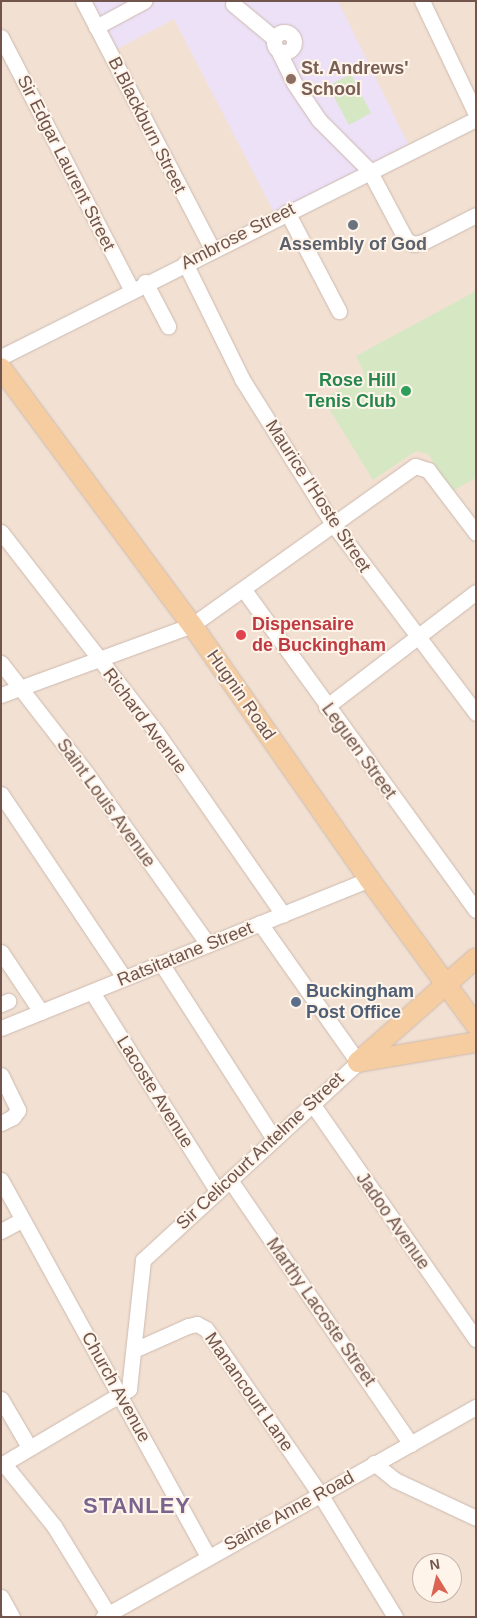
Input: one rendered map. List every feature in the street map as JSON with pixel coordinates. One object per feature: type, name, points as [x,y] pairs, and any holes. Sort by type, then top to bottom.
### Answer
[{"type":"main road","name":"Hugnin Road","points":[[1,368],[192,625],[369,879],[476,1025]]},
{"type":"main road","name":"Sir Celicourt Antelme Street","points":[[358,1062],[476,958]]},
{"type":"main road","points":[[358,1062],[476,1042]]},
{"type":"street","name":"B.Blackburn Street","points":[[83,1],[212,249]]},
{"type":"street","points":[[96,27],[144,1]]},
{"type":"street","points":[[422,1],[476,114]]},
{"type":"street","points":[[231,2],[276,45],[294,83],[320,120],[369,170],[406,240],[414,244],[476,215]]},
{"type":"street","name":"Sir Edgar Laurent Street","points":[[1,37],[131,289]]},
{"type":"street","name":"Ambrose Street","points":[[1,357],[131,289],[369,170],[476,119]]},
{"type":"street","points":[[287,212],[339,311]]},
{"type":"street","name":"Maurice I'Hoste Street","points":[[185,263],[242,379],[333,524],[415,636],[476,713]]},
{"type":"street","points":[[145,282],[168,326]]},
{"type":"street","points":[[1,695],[192,625],[244,590],[415,466],[428,470],[476,533]]},
{"type":"street","name":"Richard Avenue","points":[[1,532],[157,733],[283,914]]},
{"type":"street","name":"Leguen Street","points":[[244,590],[326,707],[476,910]]},
{"type":"street","points":[[326,707],[415,636],[476,592]]},
{"type":"street","name":"Saint Louis Avenue","points":[[1,663],[87,774],[208,944]]},
{"type":"street","points":[[1,794],[124,978]]},
{"type":"street","name":"Ratsitatane Street","points":[[1,1028],[369,879]]},
{"type":"street","points":[[260,923],[358,1062]]},
{"type":"street","points":[[1,952],[41,1012]]},
{"type":"street","points":[[161,963],[274,1139]]},
{"type":"street","name":"Lacoste Avenue","points":[[92,992],[218,1192]]},
{"type":"street","name":"Sir Celicourt Antelme Street","points":[[125,1392],[134,1350],[143,1260],[218,1192],[311,1102],[358,1062]]},
{"type":"street","points":[[1,1075],[18,1110],[13,1117],[1,1123]]},
{"type":"street","name":"Jadoo Avenue","points":[[311,1102],[476,1339]]},
{"type":"street","name":"Church Avenue","points":[[1,1180],[22,1220],[125,1392],[208,1556]]},
{"type":"street","name":"Marthy Lacoste Street","points":[[230,1180],[411,1444]]},
{"type":"street","points":[[1,1231],[22,1220]]},
{"type":"street","name":"Manancourt Lane","points":[[134,1350],[188,1326],[197,1324],[206,1329],[320,1494],[395,1617]]},
{"type":"street","points":[[107,1616],[54,1526],[3,1464],[125,1392]]},
{"type":"street","points":[[1,1400],[29,1447]]},
{"type":"street","name":"Sainte Anne Road","points":[[107,1616],[208,1556],[476,1407]]},
{"type":"street","points":[[374,1463],[395,1480],[476,1518]]},
{"type":"street","points":[[1,1597],[12,1617]]},
{"type":"shaded area","points":[[1,1],[476,1],[476,1617],[1,1617]]},
{"type":"shaded area","name":"St. Andrews' School","points":[[93,1],[338,1],[408,144],[275,214],[174,19],[117,49]]},
{"type":"green space","points":[[351,74],[371,113],[349,125],[328,86]]},
{"type":"green space","name":"Rose Hill Tenis Club","points":[[476,291],[476,478],[452,491],[428,454],[416,451],[373,480],[323,399],[365,375],[356,356]]},
{"type":"place","name":"St. Andrews' School","points":[[291,79]]},
{"type":"place","name":"Assembly of God","points":[[353,225]]},
{"type":"place","name":"Rose Hill Tenis Club","points":[[406,391]]},
{"type":"place","name":"Dispensaire de Buckingham","points":[[241,635]]},
{"type":"place","name":"Buckingham Post Office","points":[[296,1002]]},
{"type":"district","name":"STANLEY","points":[[137,1506]]}]
